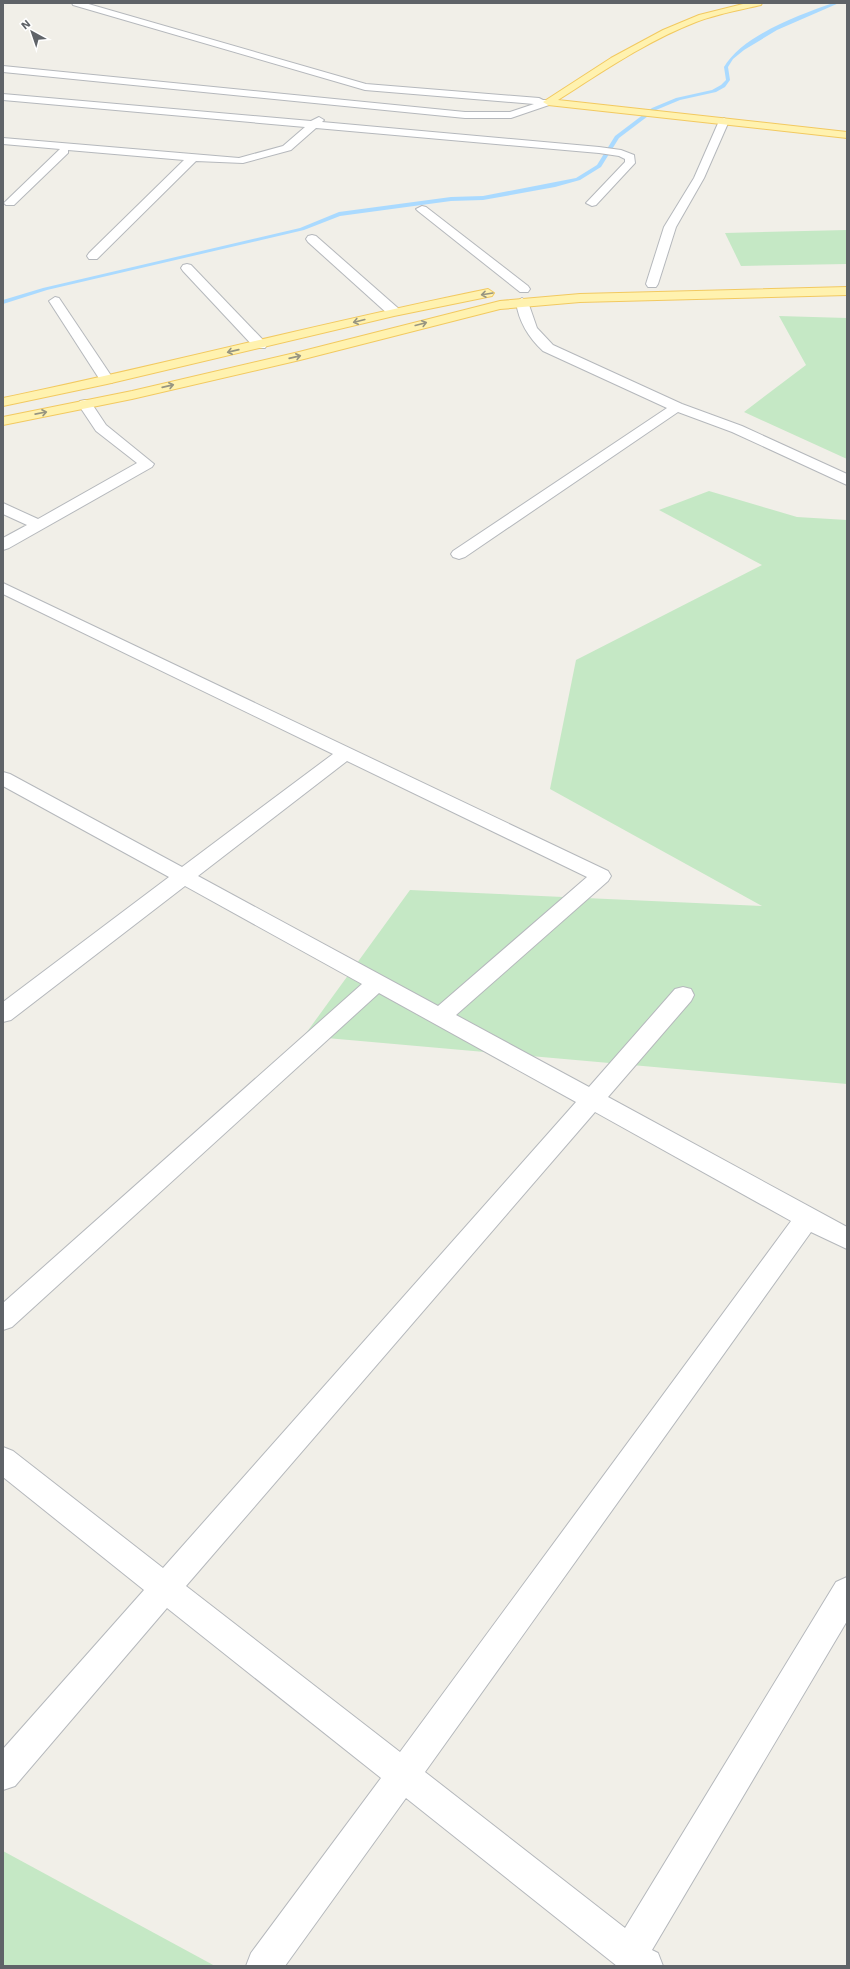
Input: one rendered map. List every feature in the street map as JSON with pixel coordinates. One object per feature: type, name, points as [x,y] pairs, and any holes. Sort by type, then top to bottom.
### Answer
[{"type":"main road","points":[[548,102],[610,62],[684,24],[723,11],[758,3]]},
{"type":"main road","points":[[548,102],[847,134]]},
{"type":"main road","points":[[628,284],[777,280]]},
{"type":"main road","points":[[3,421],[300,356],[474,310],[523,295],[540,287]]},
{"type":"main road","points":[[3,402],[107,380],[394,312],[468,297],[523,295],[588,298],[847,291]]},
{"type":"main road","points":[[70,388],[85,404]]},
{"type":"street","points":[[76,3],[365,88],[548,102]]},
{"type":"street","points":[[3,69],[465,115],[498,116],[518,113],[548,102]]},
{"type":"street","points":[[3,97],[599,150],[621,153],[630,157],[630,163],[592,203]]},
{"type":"street","points":[[3,140],[239,161],[287,148],[338,103]]},
{"type":"street","points":[[652,284],[670,227],[699,178],[724,121]]},
{"type":"street","points":[[11,152],[111,150]]},
{"type":"street","points":[[10,203],[64,151]]},
{"type":"street","points":[[93,256],[193,158]]},
{"type":"street","points":[[422,209],[523,295],[524,316],[531,332],[548,348],[677,407],[737,429],[847,480]]},
{"type":"street","points":[[312,239],[394,312]]},
{"type":"street","points":[[187,268],[260,344]]},
{"type":"street","points":[[55,301],[107,380]]},
{"type":"street","points":[[3,545],[146,464],[101,428],[85,404]]},
{"type":"street","points":[[459,554],[677,407]]},
{"type":"street","points":[[3,508],[39,525]]},
{"type":"street","points":[[3,588],[601,876],[440,1017]]},
{"type":"street","points":[[3,1014],[346,753]]},
{"type":"street","points":[[3,778],[847,1239]]},
{"type":"street","points":[[3,1319],[378,982]]},
{"type":"street","points":[[3,1774],[683,995]]},
{"type":"street","points":[[264,1966],[808,1217]]},
{"type":"street","points":[[3,1460],[638,1960],[842,1611]]},
{"type":"green space","points":[[847,230],[847,264],[741,266],[725,233]]},
{"type":"green space","points":[[779,316],[847,318],[847,459],[744,412],[806,365]]},
{"type":"green space","points":[[709,491],[797,517],[847,520],[847,1084],[304,1036],[410,890],[762,906],[550,789],[576,660],[762,565],[659,510]]},
{"type":"green space","points":[[3,1851],[215,1966],[3,1966]]},
{"type":"waterway","points":[[3,302],[45,289],[302,229],[339,214],[451,199],[483,198],[555,185],[578,179],[599,166],[617,137],[654,109],[678,99],[714,91],[723,86],[728,80],[726,67],[731,58],[742,49],[775,29],[837,3]]}]
